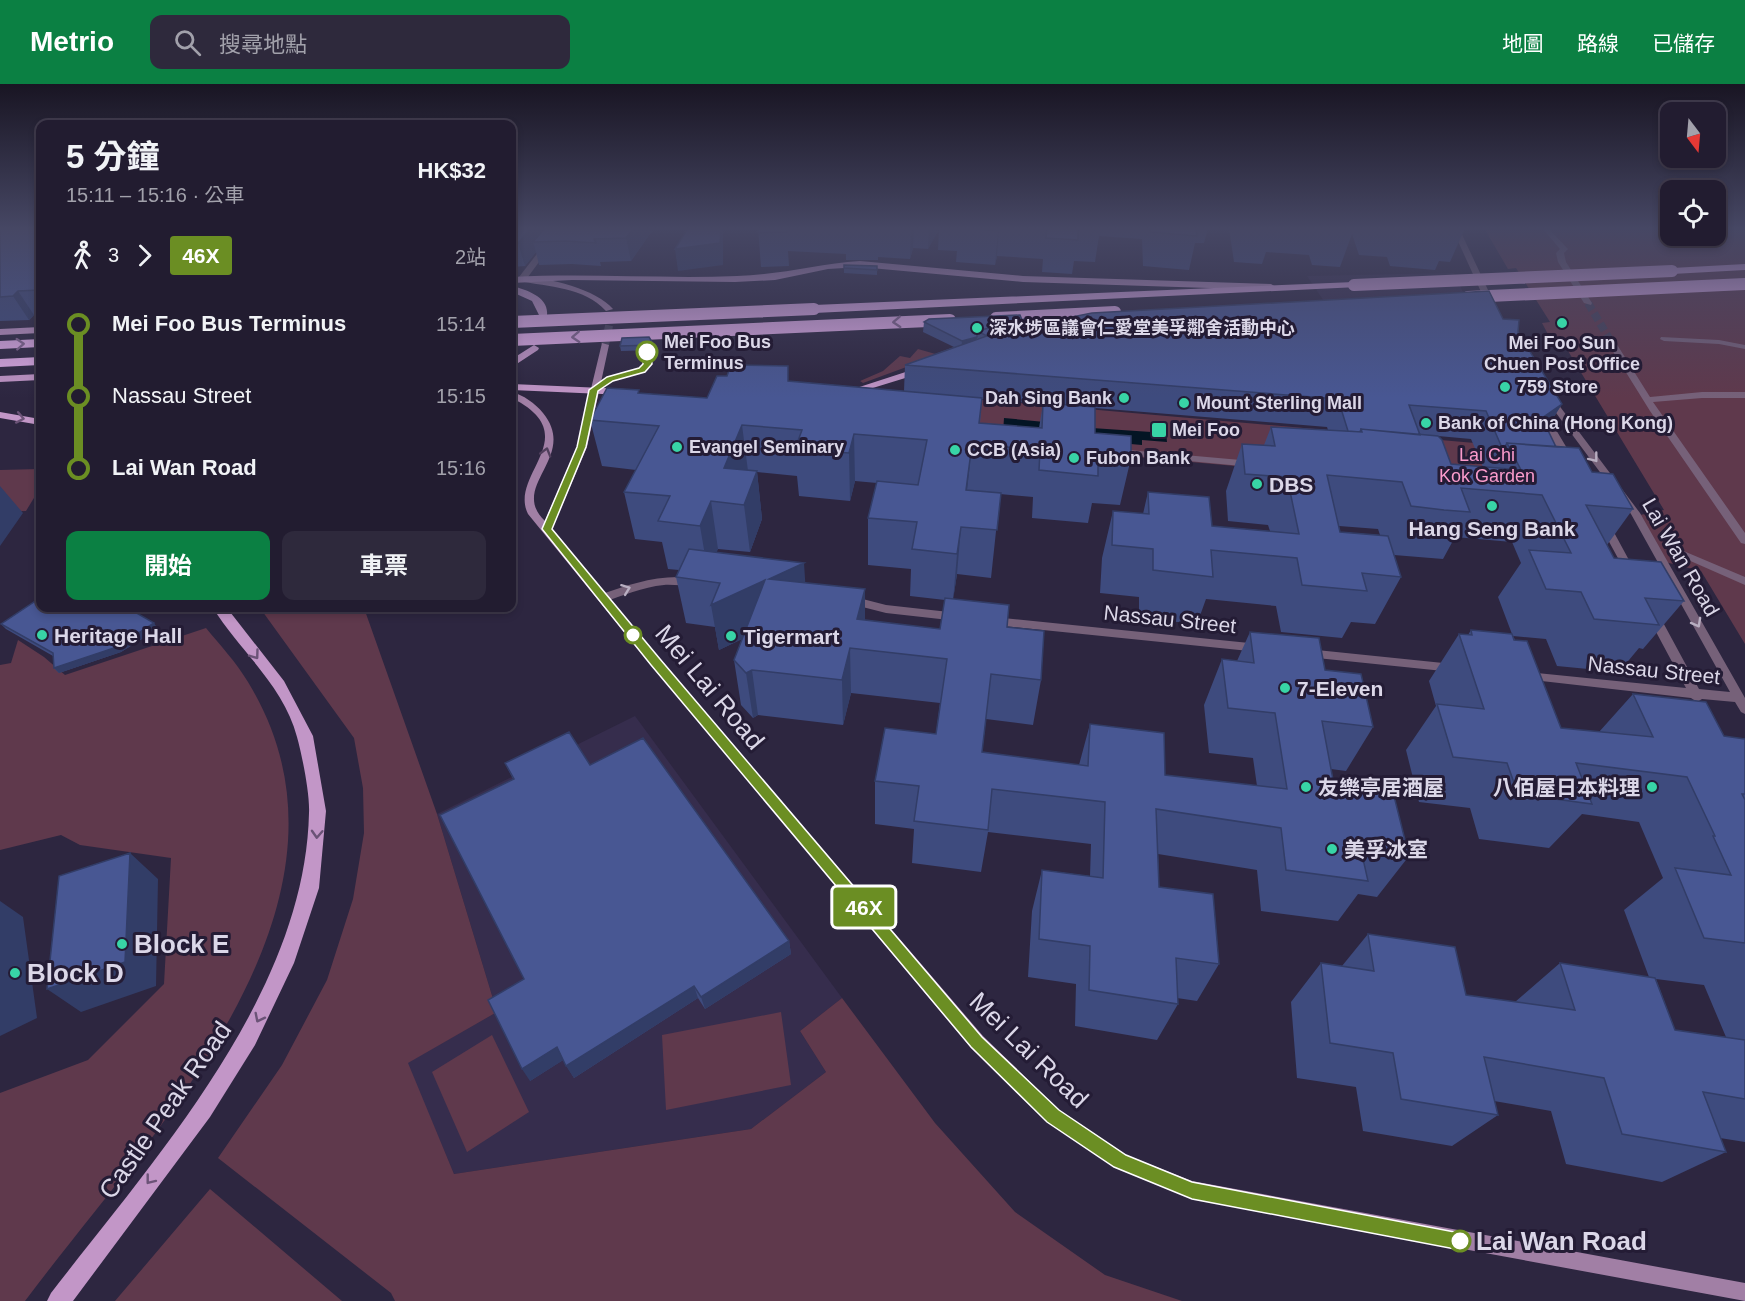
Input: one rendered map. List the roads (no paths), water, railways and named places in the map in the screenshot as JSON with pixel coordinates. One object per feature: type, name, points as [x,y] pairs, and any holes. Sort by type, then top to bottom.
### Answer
[{"type":"highway","points":[[516,322],[1354,285]]},
{"type":"highway","points":[[1459,297],[1728,285]]},
{"type":"highway","points":[[982,318],[1133,311]]},
{"type":"highway","points":[[516,340],[959,320]]},
{"type":"highway","points":[[0,345],[36,334]]},
{"type":"highway","points":[[0,363],[36,361]]},
{"type":"main road","points":[[542,285],[585,293],[597,298],[609,309]]},
{"type":"main road","points":[[1190,285],[1283,288]]},
{"type":"main road","points":[[516,290],[533,296],[540,302],[543,312]]},
{"type":"main road","points":[[0,332],[36,333]]},
{"type":"main road","points":[[547,529],[582,447],[605,345]]},
{"type":"main road","points":[[516,361],[534,348]]},
{"type":"main road","points":[[835,395],[934,365]]},
{"type":"main road","points":[[0,379],[36,377]]},
{"type":"main road","points":[[516,387],[639,393]]},
{"type":"main road","name":"Mei Lai Road","points":[[516,397],[531,405],[548,424],[549,448],[530,487],[529,507],[537,519],[977,1042],[1053,1116],[1120,1161],[1192,1190],[1745,1292]]},
{"type":"main road","points":[[0,415],[36,422]]},
{"type":"main road","name":"Castle Peak Road","points":[[59,1301],[185,1135],[240,1053],[285,965],[299,929],[310,887],[318,820],[316,790],[305,736],[281,690],[223,612]]},
{"type":"street","points":[[1482,285],[1495,312]]},
{"type":"street","points":[[1576,285],[1587,303]]},
{"type":"street","points":[[1664,339],[1745,346]]},
{"type":"street","points":[[1614,345],[1647,400],[1745,542]]},
{"type":"street","name":"Lai Wan Road","points":[[1546,392],[1556,409],[1635,513],[1742,703]]},
{"type":"street","points":[[1647,400],[1745,394]]},
{"type":"street","points":[[1533,398],[1574,469]]},
{"type":"street","points":[[1102,451],[1266,465]]},
{"type":"street","points":[[1602,519],[1635,581]]},
{"type":"street","points":[[1674,550],[1745,581]]},
{"type":"street","points":[[603,598],[650,581],[669,579],[698,582]]},
{"type":"street","name":"Nassau Street","points":[[840,597],[886,609],[1272,649]]},
{"type":"street","points":[[1646,601],[1706,713]]},
{"type":"street","points":[[1295,652],[1469,670]]},
{"type":"street","name":"Nassau Street","points":[[1515,675],[1695,694],[1742,703]]},
{"type":"water","points":[[1004,418],[1076,425],[1077,427],[1166,433],[1167,442],[1142,440],[1142,445],[1003,433]]},
{"type":"tunnel","points":[[1588,303],[1613,345]]},
{"type":"tunnel","points":[[605,345],[610,321],[609,309]]},
{"type":"place","name":"Mei Foo Sun Chuen Post Office","points":[[1562,323]]},
{"type":"place","name":"深水埗區議會仁愛堂美孚鄰舍活動中心","points":[[977,328]]},
{"type":"place","name":"Mei Foo Bus Terminus","points":[[647,352]]},
{"type":"place","name":"759 Store","points":[[1505,387]]},
{"type":"place","name":"Dah Sing Bank","points":[[1124,398]]},
{"type":"place","name":"Mount Sterling Mall","points":[[1184,403]]},
{"type":"place","name":"Bank of China (Hong Kong)","points":[[1426,423]]},
{"type":"place","name":"Mei Foo","points":[[1159,430]]},
{"type":"place","name":"Evangel Seminary","points":[[677,447]]},
{"type":"place","name":"CCB (Asia)","points":[[955,450]]},
{"type":"place","name":"Fubon Bank","points":[[1074,458]]},
{"type":"place","name":"DBS","points":[[1257,484]]},
{"type":"place","name":"Hang Seng Bank","points":[[1492,506]]},
{"type":"place","name":"Heritage Hall","points":[[42,635]]},
{"type":"place","name":"Tigermart","points":[[731,636]]},
{"type":"place","name":"7-Eleven","points":[[1285,688]]},
{"type":"place","name":"友樂亭居酒屋","points":[[1306,787]]},
{"type":"place","name":"八佰屋日本料理","points":[[1652,787]]},
{"type":"place","name":"美孚冰室","points":[[1332,849]]},
{"type":"place","name":"Block E","points":[[122,944]]},
{"type":"place","name":"Block D","points":[[15,973]]},
{"type":"place","name":"Lai Wan Road","points":[[1460,1241]]},
{"type":"park label","name":"Lai Chi Kok Garden","points":[[1487,466]]}]
